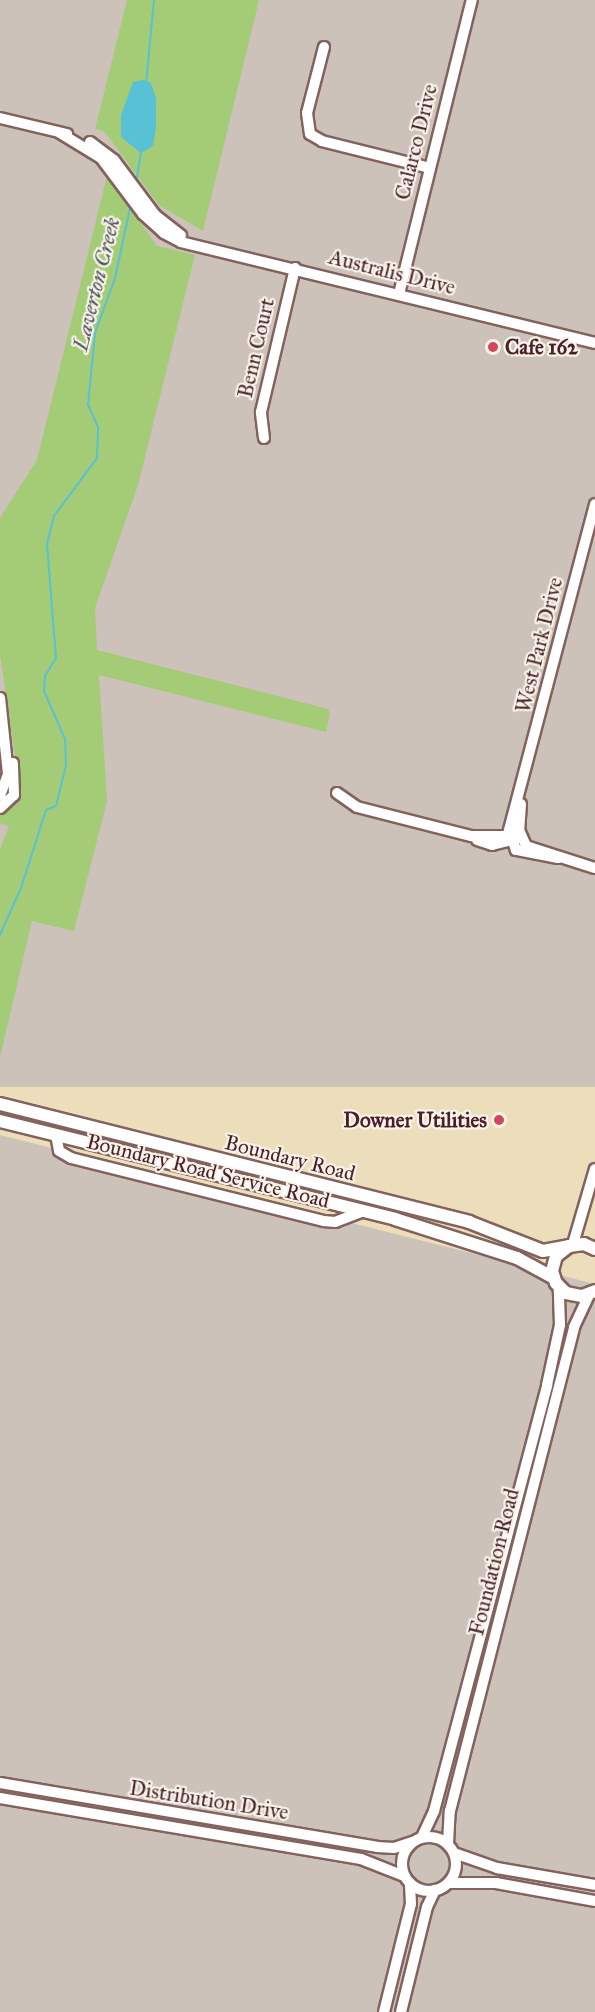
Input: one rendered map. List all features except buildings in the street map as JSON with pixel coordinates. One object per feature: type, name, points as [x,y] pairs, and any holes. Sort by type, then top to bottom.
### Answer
[{"type":"main road","name":"Boundary Road","points":[[0,1104],[469,1222],[537,1249],[552,1251],[571,1245],[595,1249]]},
{"type":"main road","points":[[56,1135],[60,1119]]},
{"type":"main road","name":"Boundary Road","points":[[0,1121],[363,1211],[517,1258],[574,1296],[593,1292]]},
{"type":"main road","points":[[556,1283],[553,1263],[571,1245]]},
{"type":"street","name":"Calarco Drive","points":[[399,294],[472,0]]},
{"type":"street","points":[[324,47],[307,113],[310,134],[322,141],[430,168]]},
{"type":"street","name":"Australis Drive","points":[[0,118],[60,133],[101,158],[143,214],[164,233],[197,244],[595,342]]},
{"type":"street","name":"Benn Court","points":[[264,438],[261,407],[295,268]]},
{"type":"street","name":"Australis Drive","points":[[576,339],[595,347]]},
{"type":"street","name":"West Park Drive","points":[[513,838],[521,795],[595,504]]},
{"type":"street","points":[[0,698],[8,749],[14,769],[15,791],[9,803],[0,808]]},
{"type":"street","points":[[0,796],[7,784],[8,749]]},
{"type":"street","points":[[337,793],[357,807],[471,836],[513,838],[529,855],[558,858],[595,867]]},
{"type":"street","name":"Boundary Road Service Road","points":[[56,1135],[59,1151],[71,1158],[324,1221],[335,1222],[363,1211]]},
{"type":"street","points":[[571,1245],[595,1169]]},
{"type":"street","points":[[595,1238],[595,1249]]},
{"type":"street","name":"Foundation Road","points":[[417,1840],[434,1811],[547,1385],[560,1325],[556,1283]]},
{"type":"street","name":"Foundation Road","points":[[451,1848],[450,1811],[559,1387],[580,1311],[593,1292]]},
{"type":"street","points":[[547,1385],[559,1387]]},
{"type":"street","name":"Distribution Drive","points":[[0,1783],[377,1847],[394,1848],[417,1840]]},
{"type":"street","name":"Distribution Drive","points":[[0,1798],[131,1822],[361,1859],[407,1880]]},
{"type":"street","points":[[131,1822],[134,1807]]},
{"type":"street","points":[[384,2012],[411,1904],[402,1858],[417,1840],[440,1838],[451,1848],[489,1867],[595,1885]]},
{"type":"street","points":[[449,1883],[456,1869],[451,1848]]},
{"type":"street","points":[[407,1880],[435,1890]]},
{"type":"street","points":[[401,2012],[427,1907],[435,1890],[449,1883],[496,1883],[595,1901]]},
{"type":"shaded area","points":[[0,0],[595,0],[595,1087],[0,1087]]},
{"type":"shaded area","points":[[0,1135],[595,1284],[595,2012],[0,2012]]},
{"type":"green space","points":[[127,0],[259,0],[203,231],[159,205],[104,131],[95,129]]},
{"type":"green space","points":[[107,176],[157,246],[195,255],[138,485],[95,608],[97,650],[328,709],[330,714],[326,732],[99,675],[107,801],[74,931],[32,921],[0,1057],[0,849],[9,826],[0,823],[0,813],[15,801],[19,784],[0,654],[0,518],[37,460]]},
{"type":"water","points":[[143,80],[151,83],[156,98],[156,127],[153,146],[141,153],[121,137],[121,115],[133,82]]},
{"type":"waterway","name":"Laverton Creek","points":[[146,84],[154,0]]},
{"type":"waterway","name":"Laverton Creek","points":[[137,177],[141,152]]},
{"type":"waterway","name":"Laverton Creek","points":[[0,935],[21,888],[46,810],[56,806],[66,765],[65,739],[44,691],[45,676],[56,658],[47,544],[54,516],[97,458],[98,427],[88,405],[95,333],[115,278],[130,208]]},
{"type":"place","name":"Cafe 162","points":[[493,347]]},
{"type":"place","name":"Downer Utilities","points":[[499,1120]]}]
